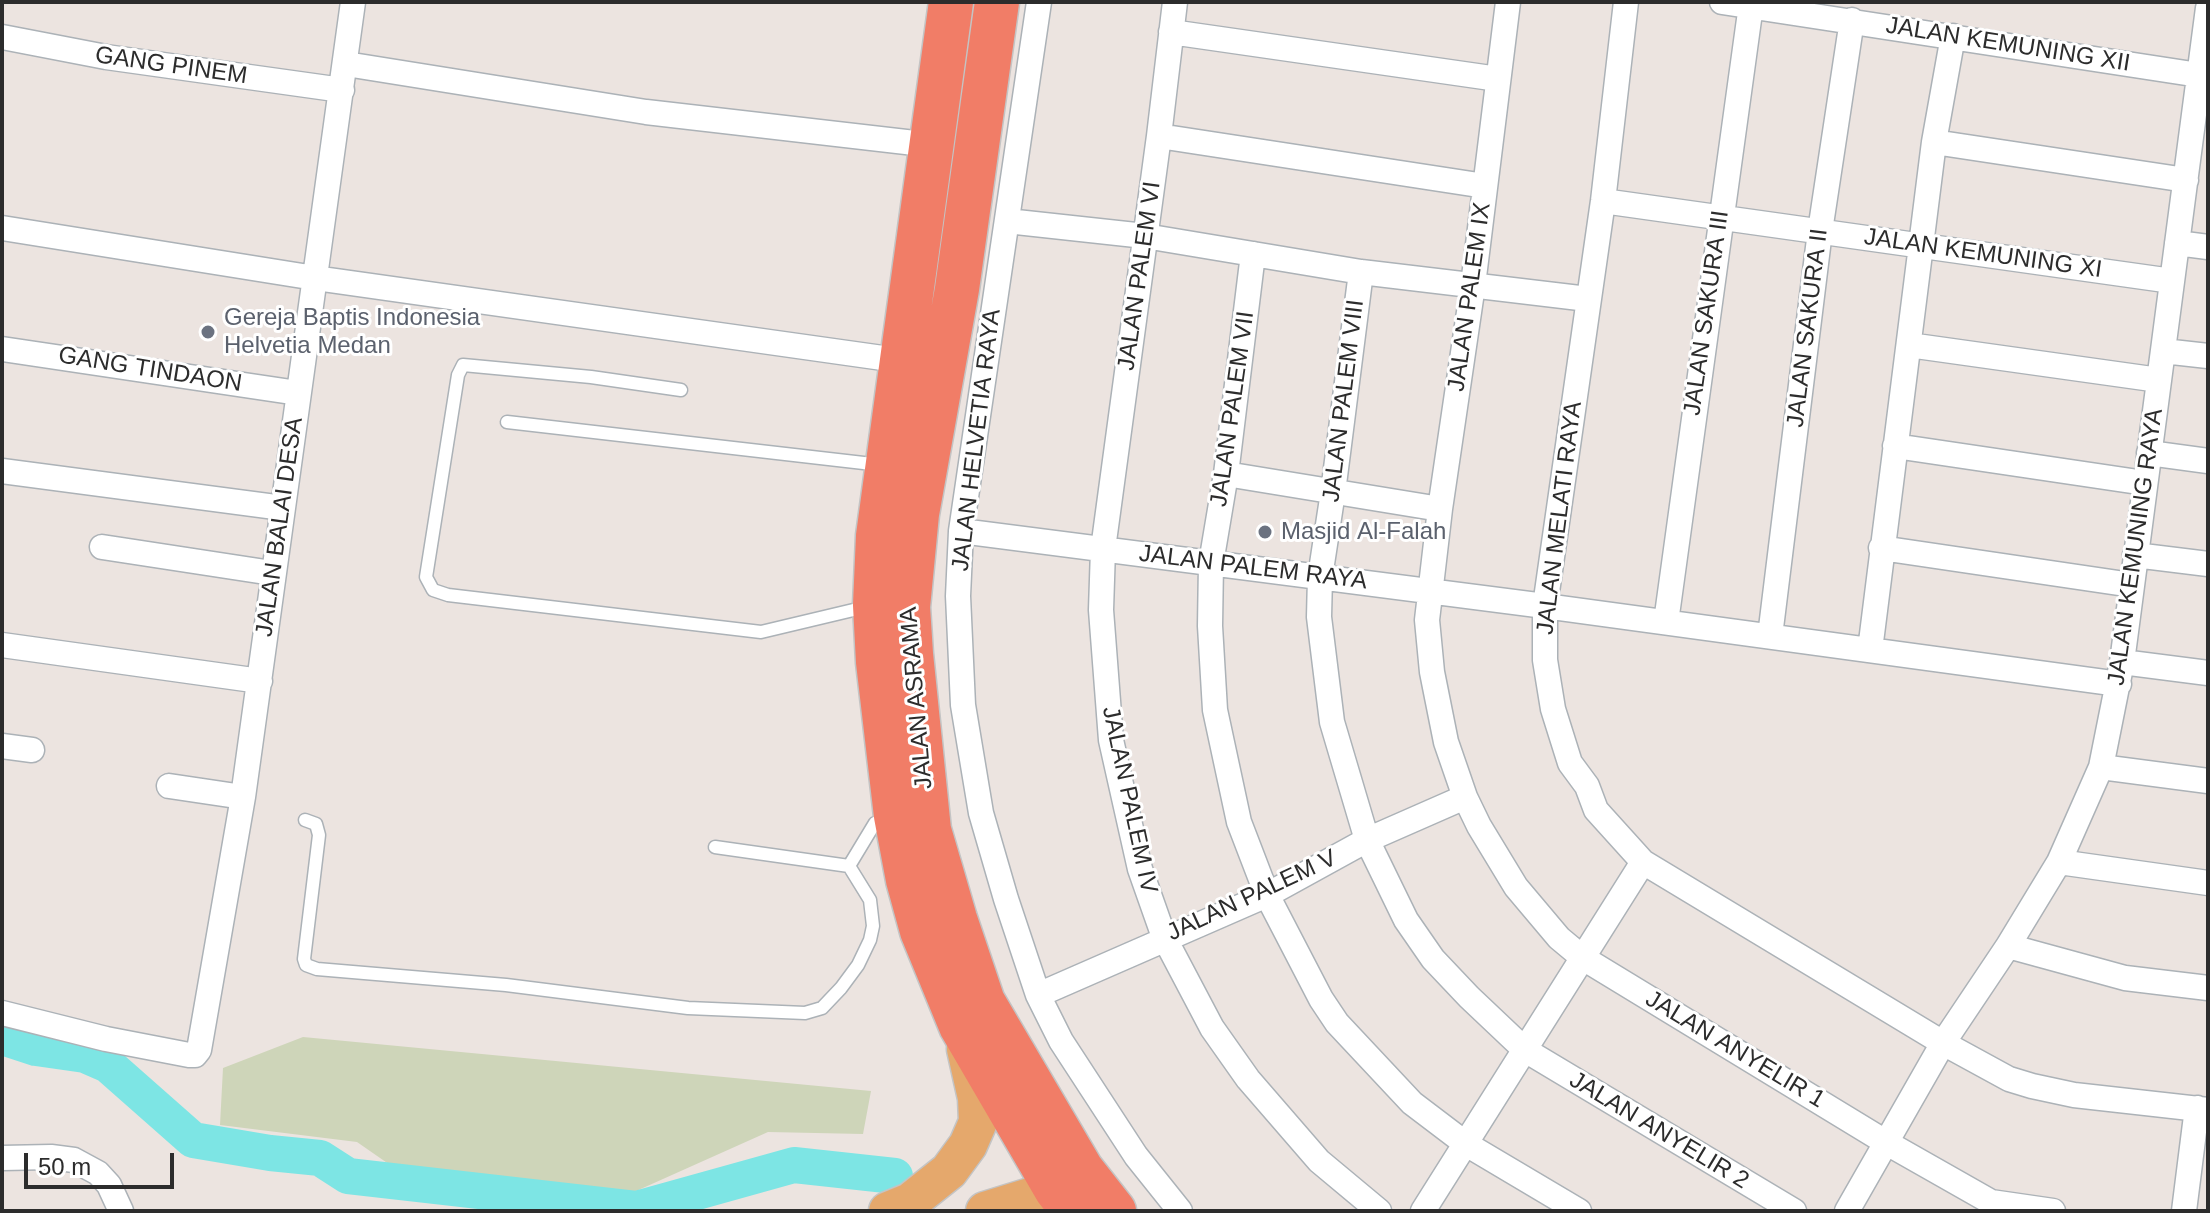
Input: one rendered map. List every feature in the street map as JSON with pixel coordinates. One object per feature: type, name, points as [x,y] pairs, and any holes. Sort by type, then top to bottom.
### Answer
[{"type":"highway","name":"JALAN ASRAMA","points":[[951,2],[878,536],[875,605],[878,662],[896,816],[922,931],[961,1026],[1079,1198]]},
{"type":"highway","name":"JALAN ASRAMA","points":[[997,2],[977,161],[917,514],[908,607],[911,654],[929,830],[955,919],[983,1002],[1079,1198]]},
{"type":"main road","points":[[888,1211],[910,1202],[949,1171],[968,1145],[978,1122],[977,1098],[961,1026]]},
{"type":"main road","points":[[985,1211],[1079,1198]]},
{"type":"street","name":"JALAN BALAI DESA","points":[[2,1013],[106,1039],[189,1055],[195,1055],[199,1050],[243,797],[353,2]]},
{"type":"street","name":"JALAN HELVETIA RAYA","points":[[1039,2],[961,531],[958,596],[963,705],[981,813],[1038,995],[1061,1041],[1136,1156],[1180,1211]]},
{"type":"street","name":"JALAN PALEM VI","points":[[1103,549],[1175,2]]},
{"type":"street","name":"JALAN PALEM IX","points":[[1465,797],[1446,742],[1432,672],[1427,620],[1508,2]]},
{"type":"street","name":"JALAN MELATI RAYA","points":[[1626,2],[1603,201],[1545,606],[1545,660],[1553,709],[1570,763],[1587,786],[1596,810],[1643,862],[1943,1043],[2009,1079],[2032,1086],[2074,1095],[2203,1109]]},
{"type":"street","name":"JALAN KEMUNING XII","points":[[1722,2],[2199,75]]},
{"type":"street","name":"JALAN SAKURA III","points":[[1666,622],[1751,5]]},
{"type":"street","name":"JALAN KEMUNING RAYA","points":[[1847,1211],[1943,1043],[2059,862],[2101,767],[2121,673],[2208,8]]},
{"type":"street","name":"JALAN SAKURA II","points":[[1770,636],[1820,231],[1852,20]]},
{"type":"street","points":[[1171,32],[1498,79]]},
{"type":"street","points":[[1870,650],[1934,142],[1953,36]]},
{"type":"street","name":"GANG PINEM","points":[[2,37],[106,57],[342,90]]},
{"type":"street","points":[[346,64],[646,112],[932,145]]},
{"type":"street","points":[[1159,136],[1485,186]]},
{"type":"street","points":[[1934,142],[2186,180]]},
{"type":"street","name":"JALAN KEMUNING XI","points":[[1603,201],[2172,281]]},
{"type":"street","points":[[1007,221],[1145,236],[1361,272],[1588,299]]},
{"type":"street","points":[[2,228],[315,278],[904,361]]},
{"type":"street","points":[[2177,243],[2208,247]]},
{"type":"street","name":"JALAN PALEM VII","points":[[1253,254],[1226,474],[1211,563],[1210,626],[1215,710],[1239,822],[1267,895],[1321,999],[1337,1023],[1412,1103],[1466,1144],[1579,1211]]},
{"type":"street","name":"JALAN PALEM VIII","points":[[1361,272],[1320,577],[1319,617],[1332,722],[1367,840]]},
{"type":"street","points":[[1909,345],[2159,380]]},
{"type":"street","name":"GANG TINDAON","points":[[2,349],[298,393]]},
{"type":"street","points":[[2163,351],[2208,356]]},
{"type":"street","points":[[1895,446],[2145,483]]},
{"type":"street","points":[[2149,453],[2208,461]]},
{"type":"street","points":[[2,471],[283,508]]},
{"type":"street","points":[[1226,474],[1440,509]]},
{"type":"street","name":"JALAN PALEM RAYA","points":[[961,531],[1870,650],[2121,673],[2208,673]]},
{"type":"street","points":[[102,547],[272,573]]},
{"type":"street","points":[[1881,548],[2132,585]]},
{"type":"street","name":"JALAN PALEM IV","points":[[1103,549],[1101,610],[1111,740],[1140,869],[1164,937],[1212,1028],[1248,1079],[1319,1161],[1379,1211]]},
{"type":"street","points":[[2135,555],[2208,564]]},
{"type":"street","points":[[2,645],[260,681]]},
{"type":"street","points":[[2,746],[32,750]]},
{"type":"street","points":[[2101,767],[2208,781]]},
{"type":"street","points":[[169,786],[243,797]]},
{"type":"street","name":"JALAN PALEM V","points":[[1038,995],[1164,937],[1267,895],[1367,840],[1465,797]]},
{"type":"street","name":"JALAN ANYELIR 1","points":[[1465,797],[1516,887],[1552,930],[1583,958],[1887,1143],[1991,1202],[2053,1211]]},
{"type":"street","name":"JALAN ANYELIR 2","points":[[1367,840],[1406,920],[1433,959],[1525,1050],[1794,1211]]},
{"type":"street","points":[[1423,1211],[1643,862]]},
{"type":"street","points":[[2059,862],[2208,883]]},
{"type":"street","points":[[2008,946],[2125,978],[2208,988]]},
{"type":"street","points":[[2184,1211],[2203,1109]]},
{"type":"street","points":[[2,1158],[74,1160],[98,1173],[121,1211]]},
{"type":"lane","points":[[681,390],[591,377],[463,365],[458,375],[426,577],[433,590],[448,595],[761,632],[875,605]]},
{"type":"lane","points":[[507,422],[889,465]]},
{"type":"lane","points":[[849,866],[875,823],[896,816]]},
{"type":"lane","points":[[305,820],[316,824],[319,835],[304,959],[306,965],[317,969],[506,985],[688,1008],[805,1013],[822,1008],[858,965],[873,926],[870,900],[849,866]]},
{"type":"lane","points":[[715,847],[849,866]]},
{"type":"green space","points":[[303,1037],[871,1091],[863,1134],[768,1132],[625,1196],[393,1167],[357,1142],[220,1125],[223,1068]]},
{"type":"waterway","points":[[2,1037],[36,1048],[85,1055],[108,1065],[193,1140],[320,1158],[348,1176],[636,1209],[794,1165],[895,1176]]},
{"type":"place","name":"Gereja Baptis Indonesia Helvetia Medan","points":[[208,332]]},
{"type":"place","name":"Masjid Al-Falah","points":[[1265,532]]}]
